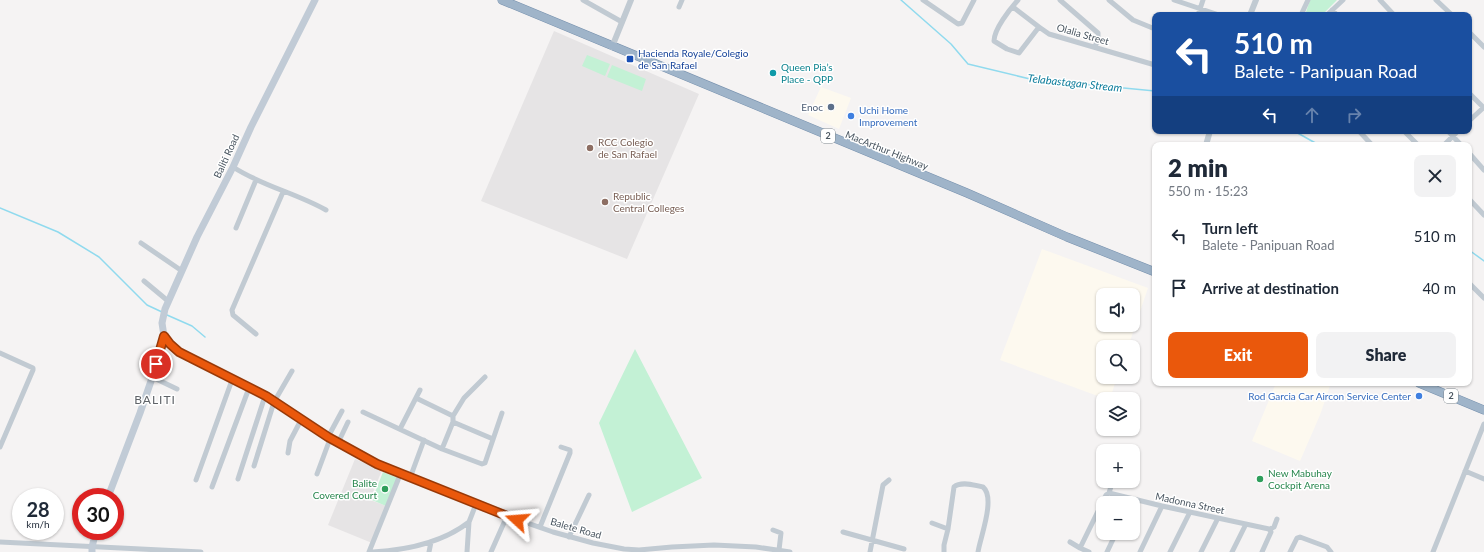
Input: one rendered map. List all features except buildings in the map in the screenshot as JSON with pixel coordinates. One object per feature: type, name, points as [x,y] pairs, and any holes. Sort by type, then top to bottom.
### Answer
[{"type":"highway","name":"MacArthur Highway","points":[[502,0],[1067,237],[1152,271]]},
{"type":"highway","name":"2","points":[[1425,386],[1484,410]]},
{"type":"main road","name":"Baliti Road","points":[[164,336],[162,321],[168,301],[197,237],[233,167],[251,126],[315,0]]},
{"type":"main road","points":[[111,488],[152,377],[164,336]]},
{"type":"street","points":[[583,0],[622,22]]},
{"type":"street","points":[[612,47],[631,0]]},
{"type":"street","points":[[679,7],[682,0]]},
{"type":"street","points":[[923,0],[958,24],[962,23],[974,0]]},
{"type":"street","points":[[1018,0],[998,29],[994,38],[996,44],[1020,53],[1039,27]]},
{"type":"street","points":[[1060,0],[1098,33],[1098,39],[1095,47]]},
{"type":"street","points":[[1109,0],[1133,20],[1152,28]]},
{"type":"street","points":[[1174,0],[1211,12]]},
{"type":"street","points":[[1199,12],[1203,0]]},
{"type":"street","points":[[1251,12],[1256,0]]},
{"type":"street","points":[[1302,12],[1308,0]]},
{"type":"street","points":[[1332,10],[1343,0]]},
{"type":"street","points":[[1380,0],[1391,12]]},
{"type":"street","points":[[1436,0],[1449,12]]},
{"type":"street","name":"Olalia Street","points":[[1013,7],[1049,34],[1152,64]]},
{"type":"street","points":[[1472,35],[1484,47]]},
{"type":"street","points":[[1472,96],[1484,108],[1472,118]]},
{"type":"street","points":[[1362,134],[1369,142]]},
{"type":"street","points":[[1407,134],[1415,142]]},
{"type":"street","points":[[1447,142],[1453,136],[1458,142]]},
{"type":"street","points":[[1472,156],[1484,170]]},
{"type":"street","points":[[233,167],[256,180],[326,210]]},
{"type":"street","points":[[236,228],[256,180]]},
{"type":"street","points":[[256,334],[234,315],[232,310],[283,192]]},
{"type":"street","points":[[1472,202],[1484,216]]},
{"type":"street","points":[[141,243],[182,271]]},
{"type":"street","points":[[144,281],[168,301]]},
{"type":"street","points":[[1472,286],[1484,298]]},
{"type":"street","name":"Balete Road","points":[[164,336],[179,352],[266,396],[329,438],[369,461],[400,475],[507,516],[570,537],[617,548],[639,551],[714,544],[756,547],[790,552]]},
{"type":"street","points":[[0,353],[33,368],[33,370],[0,447]]},
{"type":"street","points":[[254,466],[274,402],[292,371]]},
{"type":"street","points":[[152,377],[177,389]]},
{"type":"street","points":[[442,449],[453,422],[453,416],[464,398],[485,377]]},
{"type":"street","points":[[196,480],[232,380]]},
{"type":"street","points":[[212,487],[249,388]]},
{"type":"street","points":[[400,429],[420,390]]},
{"type":"street","points":[[238,479],[266,396]]},
{"type":"street","points":[[416,398],[453,416]]},
{"type":"street","points":[[318,474],[329,438],[342,411]]},
{"type":"street","points":[[363,412],[442,449],[484,464],[502,414]]},
{"type":"street","points":[[288,454],[290,441],[301,420]]},
{"type":"street","points":[[338,443],[348,422]]},
{"type":"street","points":[[453,422],[493,438]]},
{"type":"street","points":[[1433,552],[1484,424]]},
{"type":"street","points":[[410,478],[424,440]]},
{"type":"street","points":[[540,527],[570,453],[570,450],[561,447]]},
{"type":"street","points":[[1465,471],[1484,479]]},
{"type":"street","points":[[369,552],[400,475]]},
{"type":"street","points":[[870,552],[883,485],[889,480]]},
{"type":"street","points":[[944,552],[954,487],[956,485],[969,484],[985,489],[988,497],[986,519],[978,552]]},
{"type":"street","points":[[1080,548],[1110,488]]},
{"type":"street","name":"Madonna Street","points":[[1109,493],[1118,496]]},
{"type":"street","points":[[570,537],[589,496]]},
{"type":"street","name":"Madonna Street","points":[[1140,502],[1269,529]]},
{"type":"street","points":[[467,552],[469,522],[476,504]]},
{"type":"street","points":[[1140,552],[1162,506]]},
{"type":"street","points":[[1170,552],[1190,512]]},
{"type":"street","points":[[491,552],[507,516]]},
{"type":"street","points":[[1201,552],[1218,518]]},
{"type":"street","points":[[1262,552],[1271,532],[1269,529],[1274,527],[1277,520]]},
{"type":"street","points":[[373,552],[402,549],[431,542],[461,528],[469,522]]},
{"type":"street","points":[[932,523],[948,529]]},
{"type":"street","points":[[1232,552],[1246,524]]},
{"type":"street","points":[[773,530],[781,533],[779,550]]},
{"type":"street","points":[[843,532],[904,549]]},
{"type":"street","points":[[1290,552],[1297,538],[1300,537],[1327,547],[1331,552]]},
{"type":"street","points":[[1107,552],[1113,540]]},
{"type":"street","points":[[0,542],[92,549],[201,552]]},
{"type":"street","points":[[429,552],[431,542]]},
{"type":"street","points":[[1070,542],[1089,552]]},
{"type":"shaded area","name":"RCC Colegio de San Rafael","points":[[554,31],[699,94],[627,259],[481,201]]},
{"type":"shaded area","points":[[821,87],[851,98],[839,129],[808,115]]},
{"type":"shaded area","points":[[1042,249],[1148,288],[1140,312],[1140,288],[1096,288],[1096,332],[1133,332],[1130,340],[1096,340],[1096,384],[1115,384],[1112,392],[1096,392],[1096,395],[1000,360]]},
{"type":"shaded area","points":[[1275,386],[1330,386],[1320,415],[1300,461],[1252,441]]},
{"type":"shaded area","points":[[355,459],[382,470],[370,500],[387,506],[372,543],[328,525]]},
{"type":"green space","points":[[1310,0],[1337,0],[1325,12],[1306,12]]},
{"type":"green space","points":[[587,55],[610,64],[605,76],[582,66]]},
{"type":"green space","points":[[612,65],[646,79],[642,91],[607,77]]},
{"type":"green space","points":[[635,349],[702,478],[632,512],[599,423]]},
{"type":"green space","name":"Balite Covered Court","points":[[383,472],[398,478],[386,506],[372,500]]},
{"type":"waterway","name":"Telabastagan Stream","points":[[901,0],[951,44],[968,64],[1030,79],[1152,91]]},
{"type":"waterway","name":"Telabastagan Stream","points":[[1299,134],[1314,142]]},
{"type":"waterway","points":[[0,208],[58,232],[99,257],[147,305],[162,312]]},
{"type":"waterway","name":"Telabastagan Stream","points":[[1472,252],[1484,261]]},
{"type":"waterway","points":[[167,315],[192,326],[205,337]]},
{"type":"place","name":"Hacienda Royale/Colegio de San Rafael","points":[[630,59]]},
{"type":"place","name":"Queen Pia’s Place - QPP","points":[[773,73]]},
{"type":"place","name":"Enoc","points":[[831,107]]},
{"type":"place","name":"Uchi Home Improvement","points":[[851,116]]},
{"type":"place","name":"RCC Colegio de San Rafael","points":[[590,148]]},
{"type":"place","name":"Republic Central Colleges","points":[[605,202]]},
{"type":"place","name":"Rod Garcia Car Aircon Service Center","points":[[1419,396]]},
{"type":"place","name":"New Mabuhay Cockpit Arena","points":[[1260,479]]},
{"type":"place","name":"Balite Covered Court","points":[[385,489]]},
{"type":"district","name":"BALITI","points":[[155,400]]},
{"type":"route","points":[[156,364],[161,352],[164,336],[179,352],[266,396],[301,420],[369,461],[400,475],[517,520]]}]
